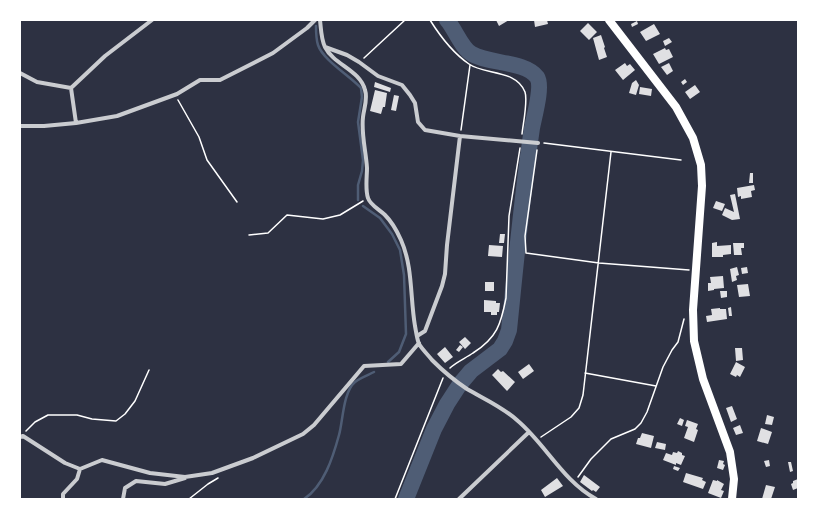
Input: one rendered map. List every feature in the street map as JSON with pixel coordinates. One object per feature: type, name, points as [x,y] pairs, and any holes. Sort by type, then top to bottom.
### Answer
[{"type":"main road","points":[[609,20],[676,107],[695,144],[701,165],[702,186],[693,310],[694,341],[699,366],[726,439],[733,465],[734,479],[732,499]]},
{"type":"street","points":[[70,88],[105,56],[152,20]]},
{"type":"street","points":[[20,126],[44,126],[76,123],[117,116],[175,95],[200,80],[220,80],[273,53],[307,28],[315,20]]},
{"type":"street","points":[[320,20],[325,47],[339,62],[358,77],[364,85],[366,99],[363,117],[363,130],[367,167],[368,198],[371,204],[386,216],[393,225],[398,232],[406,250],[409,266],[412,307],[419,343],[428,355],[466,388],[501,408],[518,420],[537,439],[573,483],[596,499]]},
{"type":"street","points":[[325,47],[347,55],[378,76],[402,85],[414,103],[418,122],[425,130],[460,136],[538,143]]},
{"type":"street","points":[[20,73],[37,82],[70,88]]},
{"type":"street","points":[[70,88],[76,123]]},
{"type":"street","points":[[417,336],[425,331],[445,274],[460,136]]},
{"type":"street","points":[[123,499],[125,488],[136,481],[165,484],[187,477],[212,473],[253,458],[283,443],[297,438],[314,425],[364,366],[401,364],[419,343]]},
{"type":"street","points":[[459,499],[530,432]]},
{"type":"street","points":[[20,437],[23,436],[66,463],[80,469],[102,460],[150,473],[187,477]]},
{"type":"street","points":[[63,499],[62,494],[77,479],[80,469]]},
{"type":"path","points":[[359,62],[405,20]]},
{"type":"path","points":[[395,499],[446,372],[452,366],[490,341],[497,332],[506,298],[509,216],[526,100],[525,92],[520,84],[509,77],[497,72],[470,65],[453,50],[430,20]]},
{"type":"path","points":[[460,136],[470,65]]},
{"type":"path","points":[[175,95],[199,137],[207,160],[237,202]]},
{"type":"path","points":[[681,160],[538,143],[526,236],[526,253],[599,263],[696,271]]},
{"type":"path","points":[[537,439],[571,417],[579,408],[583,395],[611,152]]},
{"type":"path","points":[[249,235],[268,234],[287,215],[323,219],[340,215],[368,198]]},
{"type":"path","points":[[573,483],[591,459],[611,439],[635,429],[641,423],[647,412],[656,386],[672,350],[678,342],[685,317],[693,310]]},
{"type":"path","points":[[20,437],[35,422],[48,415],[77,415],[92,419],[116,421],[125,414],[135,401],[149,370]]},
{"type":"path","points":[[585,373],[656,386]]},
{"type":"building","points":[[496,20],[509,20],[499,26]]},
{"type":"building","points":[[534,20],[547,20],[548,24],[535,27]]},
{"type":"building","points":[[637,21],[638,24],[632,27],[631,24]]},
{"type":"building","points":[[588,23],[597,32],[589,40],[580,31]]},
{"type":"building","points":[[654,24],[660,34],[646,41],[640,32]]},
{"type":"building","points":[[601,35],[607,57],[599,60],[593,38]]},
{"type":"building","points":[[669,38],[672,42],[665,46],[663,41]]},
{"type":"building","points":[[665,48],[666,50],[669,49],[673,57],[659,64],[653,54]]},
{"type":"building","points":[[625,63],[627,66],[630,64],[635,70],[623,80],[615,70]]},
{"type":"building","points":[[669,63],[673,71],[667,75],[661,67]]},
{"type":"building","points":[[685,79],[687,82],[683,85],[681,82]]},
{"type":"building","points":[[636,80],[639,85],[636,95],[629,93],[632,83]]},
{"type":"building","points":[[375,82],[391,88],[390,92],[374,87]]},
{"type":"building","points":[[695,85],[700,92],[690,99],[685,92]]},
{"type":"building","points":[[640,87],[652,89],[651,96],[639,94]]},
{"type":"building","points":[[375,90],[387,93],[385,107],[383,107],[381,114],[370,111]]},
{"type":"building","points":[[394,95],[399,96],[396,111],[391,110]]},
{"type":"building","points":[[750,173],[753,173],[753,183],[749,183]]},
{"type":"building","points":[[754,185],[755,190],[751,191],[752,197],[741,199],[741,196],[738,197],[737,188]]},
{"type":"building","points":[[735,194],[740,219],[732,220],[722,215],[725,208],[734,212],[730,195]]},
{"type":"building","points":[[716,201],[725,204],[722,211],[713,208]]},
{"type":"building","points":[[500,234],[505,234],[504,243],[499,243]]},
{"type":"building","points":[[717,242],[717,246],[731,245],[731,254],[723,255],[723,257],[712,257],[712,243]]},
{"type":"building","points":[[733,243],[744,243],[744,248],[741,248],[742,255],[734,255]]},
{"type":"building","points":[[489,245],[503,246],[502,257],[488,256]]},
{"type":"building","points":[[737,267],[739,275],[736,276],[737,280],[732,282],[730,269]]},
{"type":"building","points":[[747,267],[748,273],[742,274],[741,268]]},
{"type":"building","points":[[723,276],[724,288],[708,291],[708,283],[711,283],[710,277]]},
{"type":"building","points":[[485,282],[494,282],[494,291],[485,291]]},
{"type":"building","points":[[748,284],[750,296],[739,297],[737,285]]},
{"type":"building","points":[[720,291],[727,291],[727,297],[721,298]]},
{"type":"building","points":[[484,300],[496,301],[496,303],[500,303],[499,312],[497,312],[497,315],[491,315],[491,312],[484,312]]},
{"type":"building","points":[[731,307],[732,316],[729,316],[728,308]]},
{"type":"building","points":[[711,309],[726,309],[727,319],[707,322],[706,316],[712,315]]},
{"type":"building","points":[[465,337],[471,343],[465,349],[459,342]]},
{"type":"building","points":[[460,345],[463,347],[459,352],[456,350]]},
{"type":"building","points":[[445,347],[453,357],[445,363],[437,354]]},
{"type":"building","points":[[735,348],[742,348],[743,360],[736,361]]},
{"type":"building","points":[[736,362],[745,367],[740,377],[730,374]]},
{"type":"building","points":[[529,364],[534,371],[523,379],[518,372]]},
{"type":"building","points":[[498,369],[501,372],[503,371],[515,382],[507,391],[492,375]]},
{"type":"building","points":[[732,406],[737,419],[731,422],[726,408]]},
{"type":"building","points":[[767,415],[774,417],[772,425],[765,424]]},
{"type":"building","points":[[680,418],[684,420],[682,426],[677,424]]},
{"type":"building","points":[[687,420],[698,424],[696,429],[698,430],[694,442],[684,438],[688,427],[685,426]]},
{"type":"building","points":[[740,425],[743,433],[736,435],[733,428]]},
{"type":"building","points":[[761,428],[772,432],[768,444],[757,441]]},
{"type":"building","points":[[642,433],[654,436],[651,448],[636,444]]},
{"type":"building","points":[[657,442],[666,444],[665,450],[655,448]]},
{"type":"building","points":[[678,451],[685,456],[681,465],[676,463],[676,465],[663,460],[666,453],[672,455],[673,452],[677,453]]},
{"type":"building","points":[[719,460],[724,461],[723,464],[725,465],[723,470],[717,468]]},
{"type":"building","points":[[769,460],[770,466],[766,467],[764,461]]},
{"type":"building","points":[[788,462],[791,462],[793,471],[790,472]]},
{"type":"building","points":[[674,466],[680,468],[678,471],[673,469]]},
{"type":"building","points":[[686,473],[703,478],[702,480],[706,482],[703,489],[683,482]]},
{"type":"building","points":[[584,475],[600,487],[596,492],[593,490],[592,491],[580,482]]},
{"type":"building","points":[[557,478],[563,486],[545,497],[541,490]]},
{"type":"building","points":[[798,479],[798,488],[793,490],[791,484],[793,481]]},
{"type":"building","points":[[713,480],[717,480],[724,484],[721,490],[724,491],[721,498],[708,493]]},
{"type":"building","points":[[766,485],[775,487],[771,499],[762,499]]},
{"type":"waterway","points":[[406,499],[434,429],[447,404],[460,384],[471,371],[500,349],[509,330],[525,178],[532,128],[539,94],[539,81],[531,72],[516,65],[488,60],[472,54],[465,48],[447,20]]},
{"type":"waterway","points":[[316,26],[317,40],[321,51],[331,62],[361,88],[362,97],[358,122],[363,160],[358,185],[358,200]]},
{"type":"waterway","points":[[363,206],[380,218],[392,234],[400,250],[404,275],[406,334],[399,352],[388,362]]},
{"type":"waterway","points":[[304,499],[317,487],[331,461],[339,435],[346,399],[351,387],[355,382],[374,372]]}]
